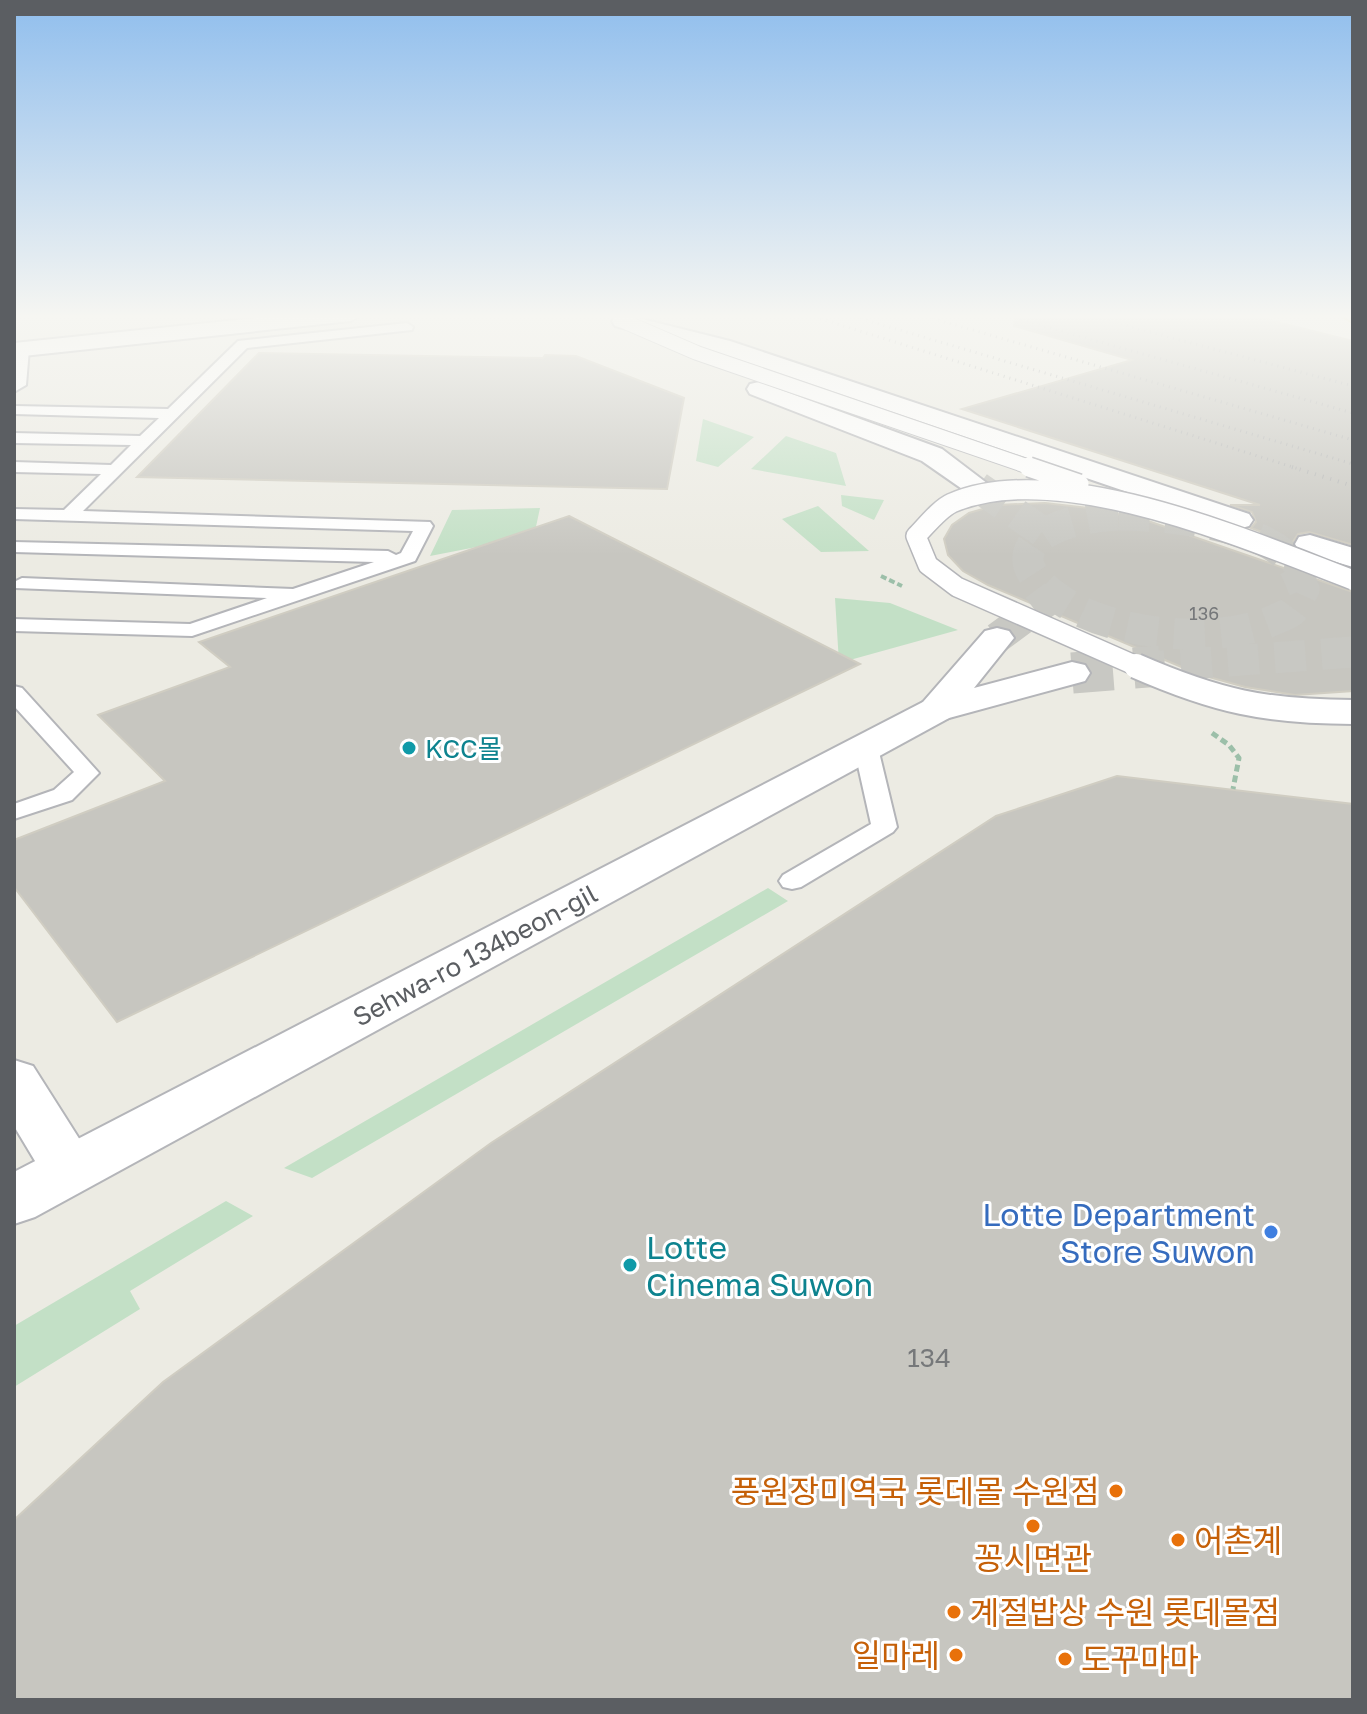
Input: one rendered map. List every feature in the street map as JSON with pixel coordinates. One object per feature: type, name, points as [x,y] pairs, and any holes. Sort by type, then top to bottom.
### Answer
[{"type":"street","points":[[776,395],[932,455],[979,491]]},
{"type":"street","points":[[867,395],[1238,520]]},
{"type":"street","points":[[1310,544],[1353,558]]},
{"type":"street","points":[[936,710],[997,638]]},
{"type":"street","points":[[936,710],[1072,673]]},
{"type":"street","name":"Sehwa-ro 134beon-gil","points":[[14,1200],[936,710]]},
{"type":"street","points":[[14,1080],[70,1170]]},
{"type":"lane","points":[[68,516],[191,395]]},
{"type":"lane","points":[[819,395],[1353,580]]},
{"type":"lane","points":[[14,410],[171,414]]},
{"type":"lane","points":[[14,438],[143,441]]},
{"type":"lane","points":[[985,452],[1005,467],[1005,477],[998,487],[979,491],[948,505],[926,519],[916,536],[919,556],[937,576],[957,588],[1186,688],[1240,704],[1299,712],[1353,712]]},
{"type":"lane","points":[[14,467],[115,470]]},
{"type":"lane","points":[[979,491],[1066,491],[1111,498],[1151,509]]},
{"type":"lane","points":[[14,514],[424,526],[408,557],[192,630],[14,625]]},
{"type":"lane","points":[[18,588],[89,516]]},
{"type":"lane","points":[[14,547],[408,557]]},
{"type":"lane","points":[[18,588],[302,593]]},
{"type":"lane","points":[[14,693],[87,773],[63,795],[14,812]]},
{"type":"lane","points":[[792,881],[884,827],[866,748]]},
{"type":"green space","points":[[703,419],[754,437],[718,467],[696,461]]},
{"type":"green space","points":[[786,436],[836,453],[846,486],[751,469]]},
{"type":"green space","points":[[841,495],[884,500],[874,520],[842,506]]},
{"type":"green space","points":[[818,506],[869,551],[821,552],[782,519]]},
{"type":"green space","points":[[540,508],[534,536],[430,556],[452,510]]},
{"type":"green space","points":[[835,598],[890,603],[958,630],[839,663]]},
{"type":"green space","points":[[768,888],[788,901],[312,1178],[284,1168]]},
{"type":"green space","points":[[226,1201],[253,1216],[130,1291],[140,1309],[14,1387],[14,1326]]},
{"type":"building","points":[[218,395],[676,395],[684,398],[667,489],[137,477]]},
{"type":"building","points":[[1011,395],[1353,395],[1353,545],[1309,532],[1298,534],[1292,543],[1251,528],[1256,522],[1252,512],[1230,505],[1260,505],[962,409]]},
{"type":"building","points":[[1045,503],[1097,509],[1151,522],[1353,592],[1353,691],[1295,695],[1245,687],[1198,674],[988,585],[963,571],[948,555],[944,539],[952,525],[969,513],[996,505]]},
{"type":"building","name":"KCC몰","points":[[569,516],[860,664],[117,1022],[14,887],[14,840],[165,781],[98,715],[230,667],[199,642]]},
{"type":"building","points":[[1117,776],[1353,804],[1353,1700],[14,1700],[14,1520],[163,1382],[491,1143],[996,816]]},
{"type":"tunnel","points":[[978,487],[1044,533]]},
{"type":"tunnel","points":[[1119,515],[1210,524],[1258,538],[1290,561],[1304,589],[1292,611],[1253,627],[1227,632],[1199,634],[1141,630],[1088,615],[1042,585],[1030,568],[1029,553],[1037,540],[1052,530],[1072,522],[1119,515]]},
{"type":"tunnel","points":[[1286,556],[1353,568]]},
{"type":"tunnel","points":[[997,638],[1054,596]]},
{"type":"tunnel","points":[[1145,667],[1353,652]]},
{"type":"tunnel","points":[[1145,667],[1160,666]]},
{"type":"tunnel","points":[[1072,673],[1145,667]]},
{"type":"tunnel","points":[[1134,668],[1145,667]]},
{"type":"railway","points":[[1064,395],[1299,469]]},
{"type":"railway","points":[[1120,395],[1353,464]]},
{"type":"railway","points":[[1197,395],[1353,440]]},
{"type":"railway","points":[[1289,395],[1353,413]]},
{"type":"railway","points":[[1292,467],[1353,486]]},
{"type":"place","name":"KCC몰","points":[[409,748]]},
{"type":"place","name":"Lotte Department Store Suwon","points":[[1271,1232]]},
{"type":"place","name":"Lotte Cinema Suwon","points":[[630,1265]]},
{"type":"place","name":"풍원장미역국 롯데몰 수원점","points":[[1116,1491]]},
{"type":"place","name":"꽁시면관","points":[[1033,1526]]},
{"type":"place","name":"어촌계","points":[[1178,1540]]},
{"type":"place","name":"계절밥상 수원 롯데몰점","points":[[954,1612]]},
{"type":"place","name":"일마레","points":[[956,1655]]},
{"type":"place","name":"도꾸마마","points":[[1065,1659]]}]
